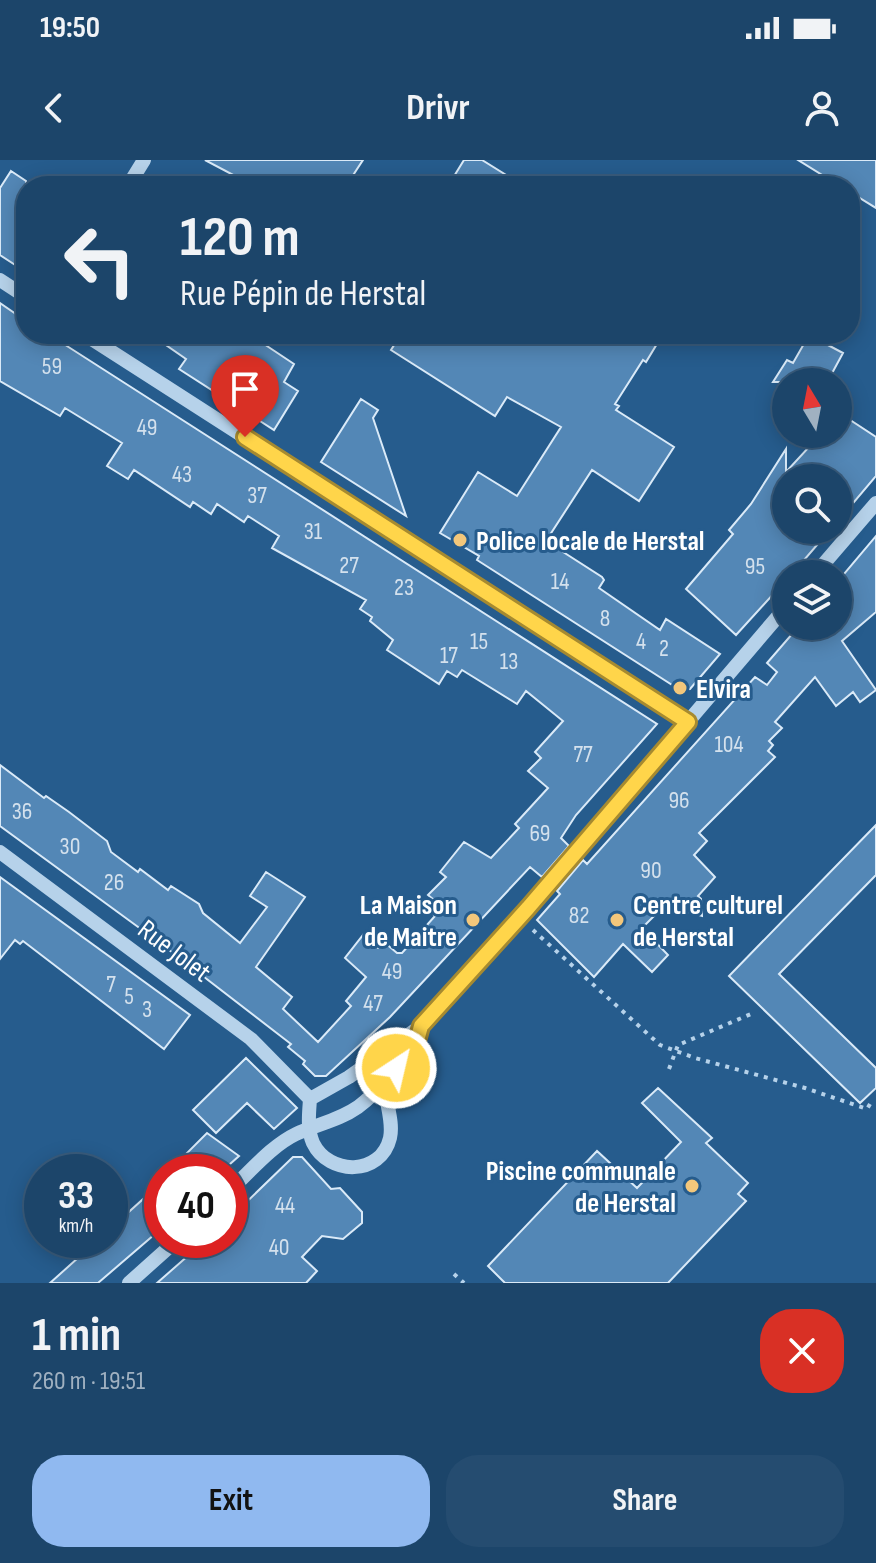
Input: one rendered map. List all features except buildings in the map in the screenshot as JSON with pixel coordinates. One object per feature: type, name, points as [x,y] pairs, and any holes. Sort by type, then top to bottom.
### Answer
[{"type":"street","points":[[100,344],[688,722]]},
{"type":"street","points":[[827,560],[876,503]]},
{"type":"street","points":[[385,1082],[390,1140],[375,1159],[363,1167],[346,1169],[332,1163],[315,1146],[309,1129],[310,1099],[349,1077],[421,1026],[520,917],[772,623]]},
{"type":"street","name":"Rue Jolet","points":[[0,852],[251,1039],[310,1099]]},
{"type":"street","points":[[248,1173],[277,1146],[309,1129],[336,1120],[357,1107],[385,1082],[418,1037],[421,1026]]},
{"type":"street","points":[[129,1283],[157,1258]]},
{"type":"path","points":[[520,917],[660,1045],[867,1109],[870,1104]]},
{"type":"path","points":[[669,1069],[678,1045],[751,1014]]},
{"type":"path","points":[[454,1274],[464,1283]]},
{"type":"place","name":"Police locale de Herstal","points":[[460,540]]},
{"type":"place","name":"Elvira","points":[[680,688]]},
{"type":"place","name":"La Maison de Maitre","points":[[473,920]]},
{"type":"place","name":"Centre culturel de Herstal","points":[[617,920]]},
{"type":"place","name":"Piscine communale de Herstal","points":[[692,1186]]},
{"type":"route","points":[[245,437],[688,722],[528,908],[421,1026],[418,1037],[396,1068]]}]
